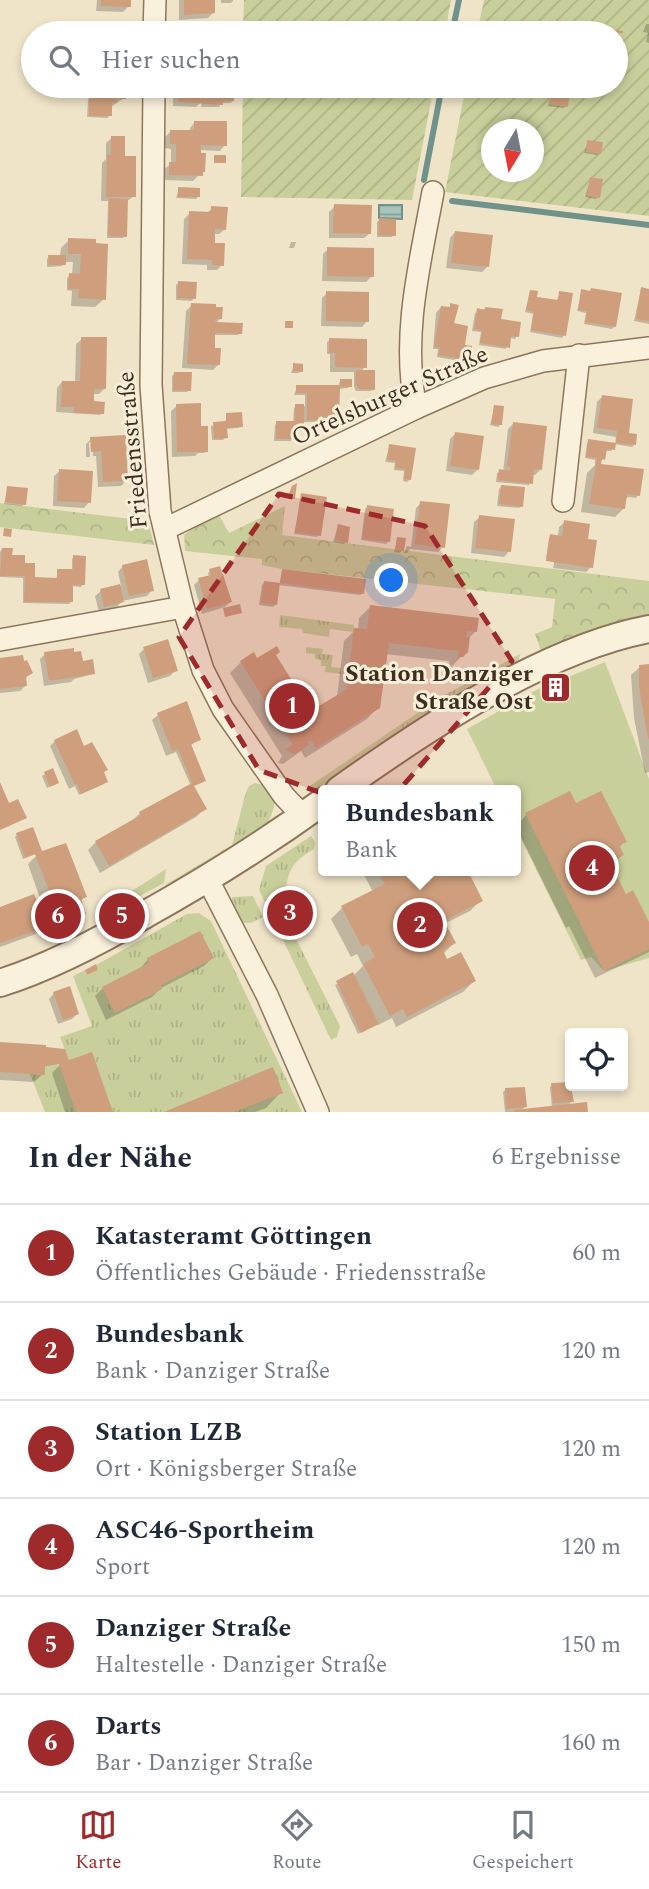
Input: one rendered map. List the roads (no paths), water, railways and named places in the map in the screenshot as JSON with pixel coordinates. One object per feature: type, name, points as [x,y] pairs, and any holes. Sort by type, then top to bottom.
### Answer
[{"type":"street","points":[[155,0],[155,21]]},
{"type":"street","name":"Friedensstraße","points":[[154,98],[151,385],[157,480],[165,529],[183,607],[203,670],[223,709],[284,796],[313,809]]},
{"type":"street","points":[[416,408],[410,363],[412,315],[433,192]]},
{"type":"street","name":"Ortelsburger Straße","points":[[165,529],[416,408],[484,379],[543,361],[649,348]]},
{"type":"street","points":[[563,501],[579,355]]},
{"type":"street","points":[[0,640],[183,607]]},
{"type":"street","points":[[346,785],[459,710],[490,693],[569,654],[649,629]]},
{"type":"street","points":[[0,983],[112,934],[208,880],[313,809]]},
{"type":"street","points":[[208,880],[267,995],[318,1112]]},
{"type":"water","points":[[379,205],[402,205],[402,219],[379,218]]},
{"type":"waterway","points":[[455,21],[459,0]]},
{"type":"waterway","points":[[424,180],[440,98]]},
{"type":"waterway","points":[[452,201],[649,225]]},
{"type":"place","name":"Station Danziger Straße Ost","points":[[556,688]]},
{"type":"place","name":"Katasteramt Göttingen","points":[[292,706]]},
{"type":"place","name":"ASC46-Sportheim","points":[[592,868]]},
{"type":"place","name":"Station LZB","points":[[290,913]]},
{"type":"place","name":"Darts","points":[[58,916]]},
{"type":"place","name":"Danziger Straße","points":[[122,916]]},
{"type":"place","name":"Bundesbank","points":[[420,925]]}]
